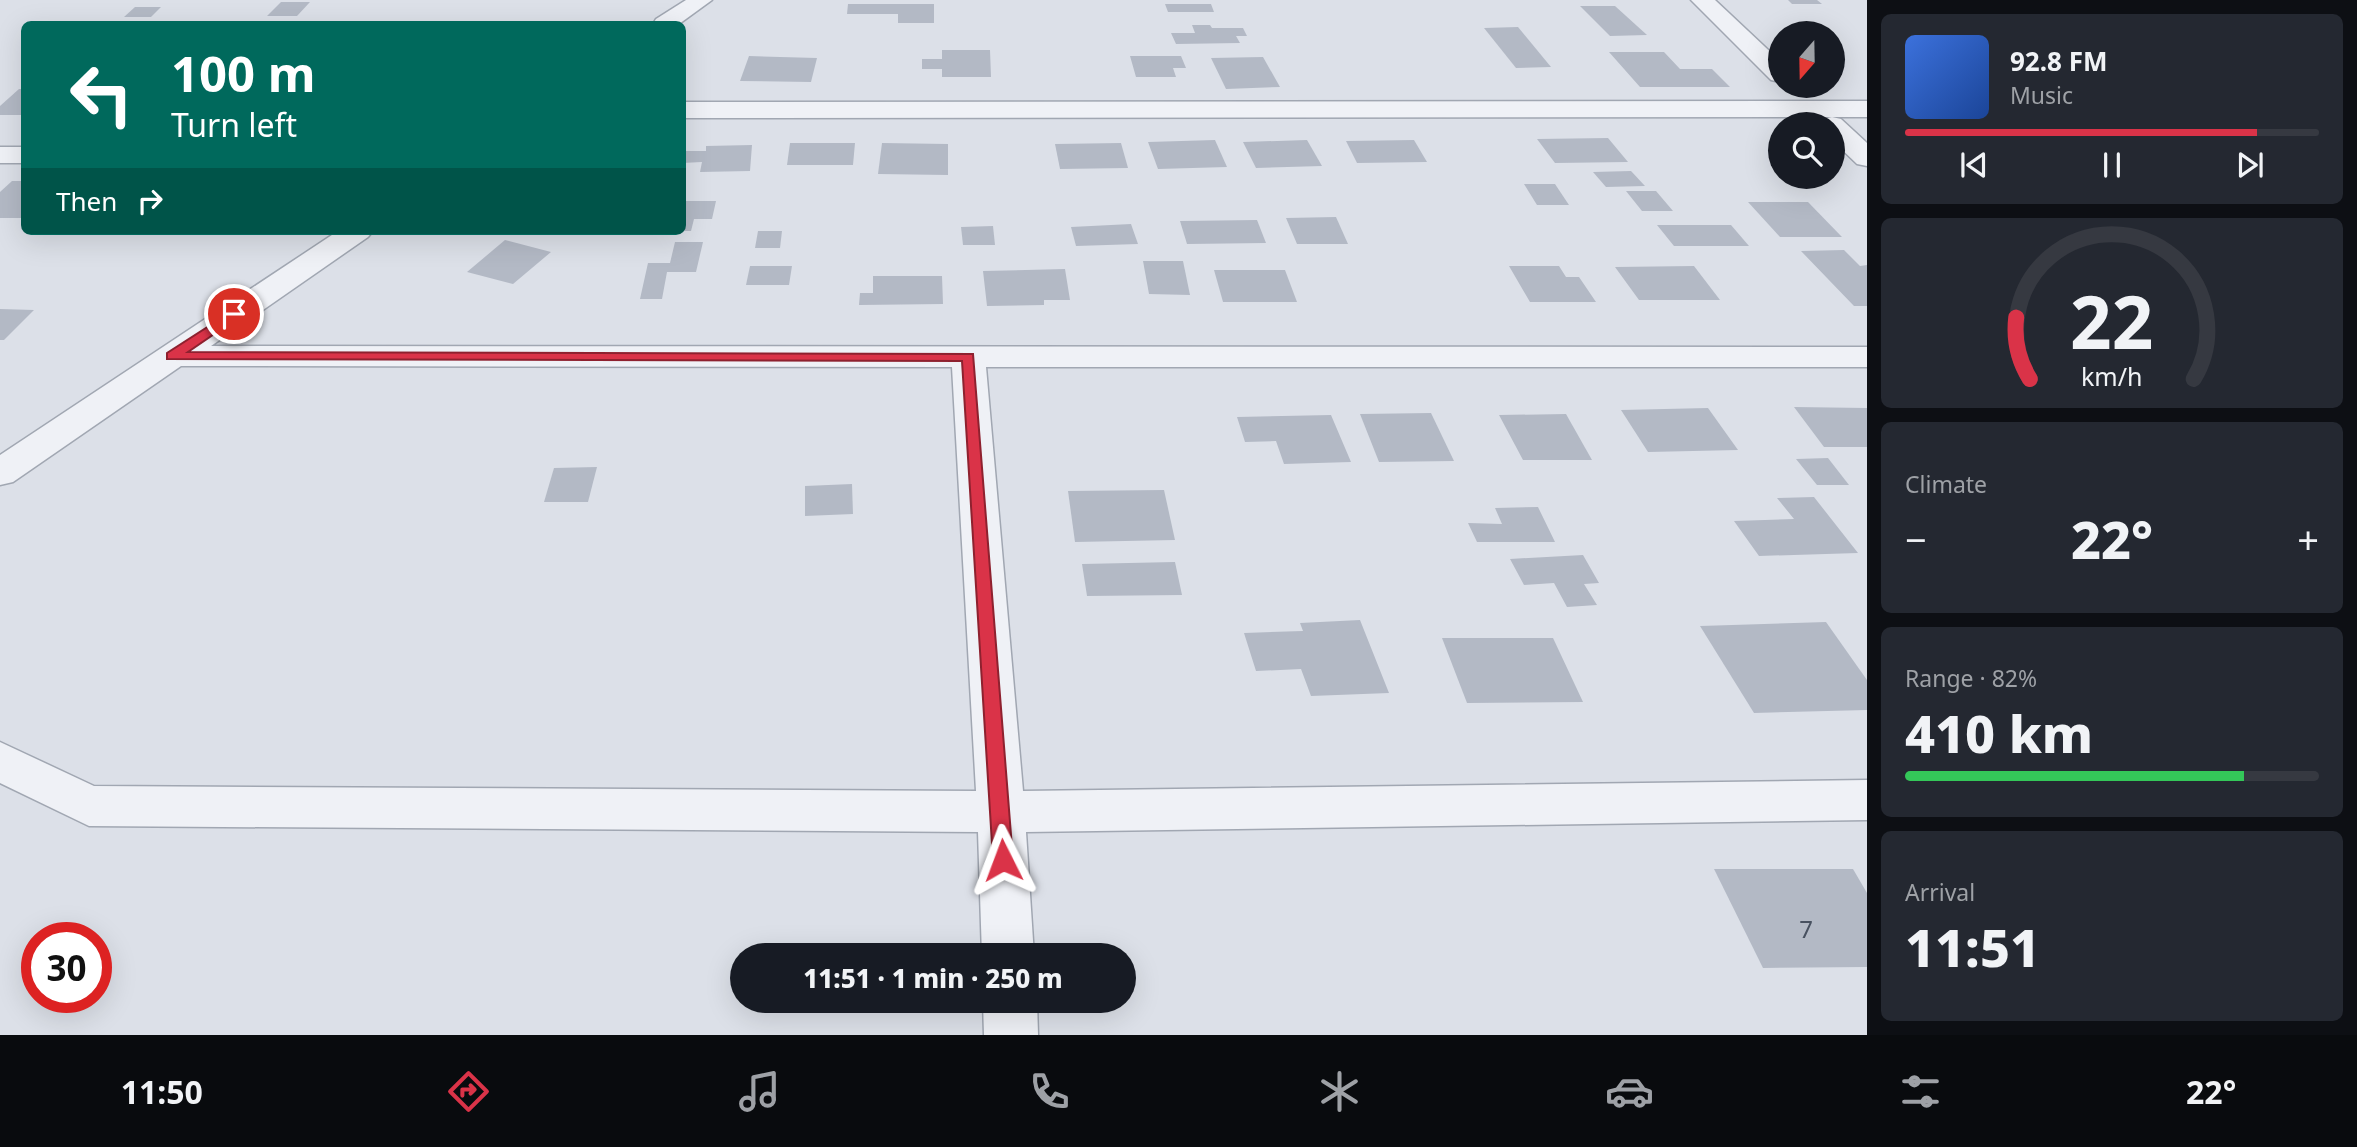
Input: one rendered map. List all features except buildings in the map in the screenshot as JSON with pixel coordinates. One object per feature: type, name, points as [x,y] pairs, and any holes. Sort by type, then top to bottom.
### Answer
[{"type":"street","points":[[669,21],[701,0]]},
{"type":"street","points":[[1702,0],[1768,63]]},
{"type":"street","points":[[1804,98],[1819,112]]},
{"type":"street","points":[[1845,114],[1867,109]]},
{"type":"street","points":[[686,110],[1768,119]]},
{"type":"street","points":[[1845,137],[1867,158]]},
{"type":"street","points":[[0,155],[21,155]]},
{"type":"street","points":[[0,472],[352,235]]},
{"type":"street","points":[[172,356],[1867,357]]},
{"type":"street","points":[[968,357],[1000,812],[1006,943]]},
{"type":"street","points":[[0,761],[89,806],[1000,812],[1867,800]]},
{"type":"street","points":[[1010,1013],[1011,1035]]},
{"type":"route","points":[[234,314],[172,356],[968,357],[1003,860]]}]
